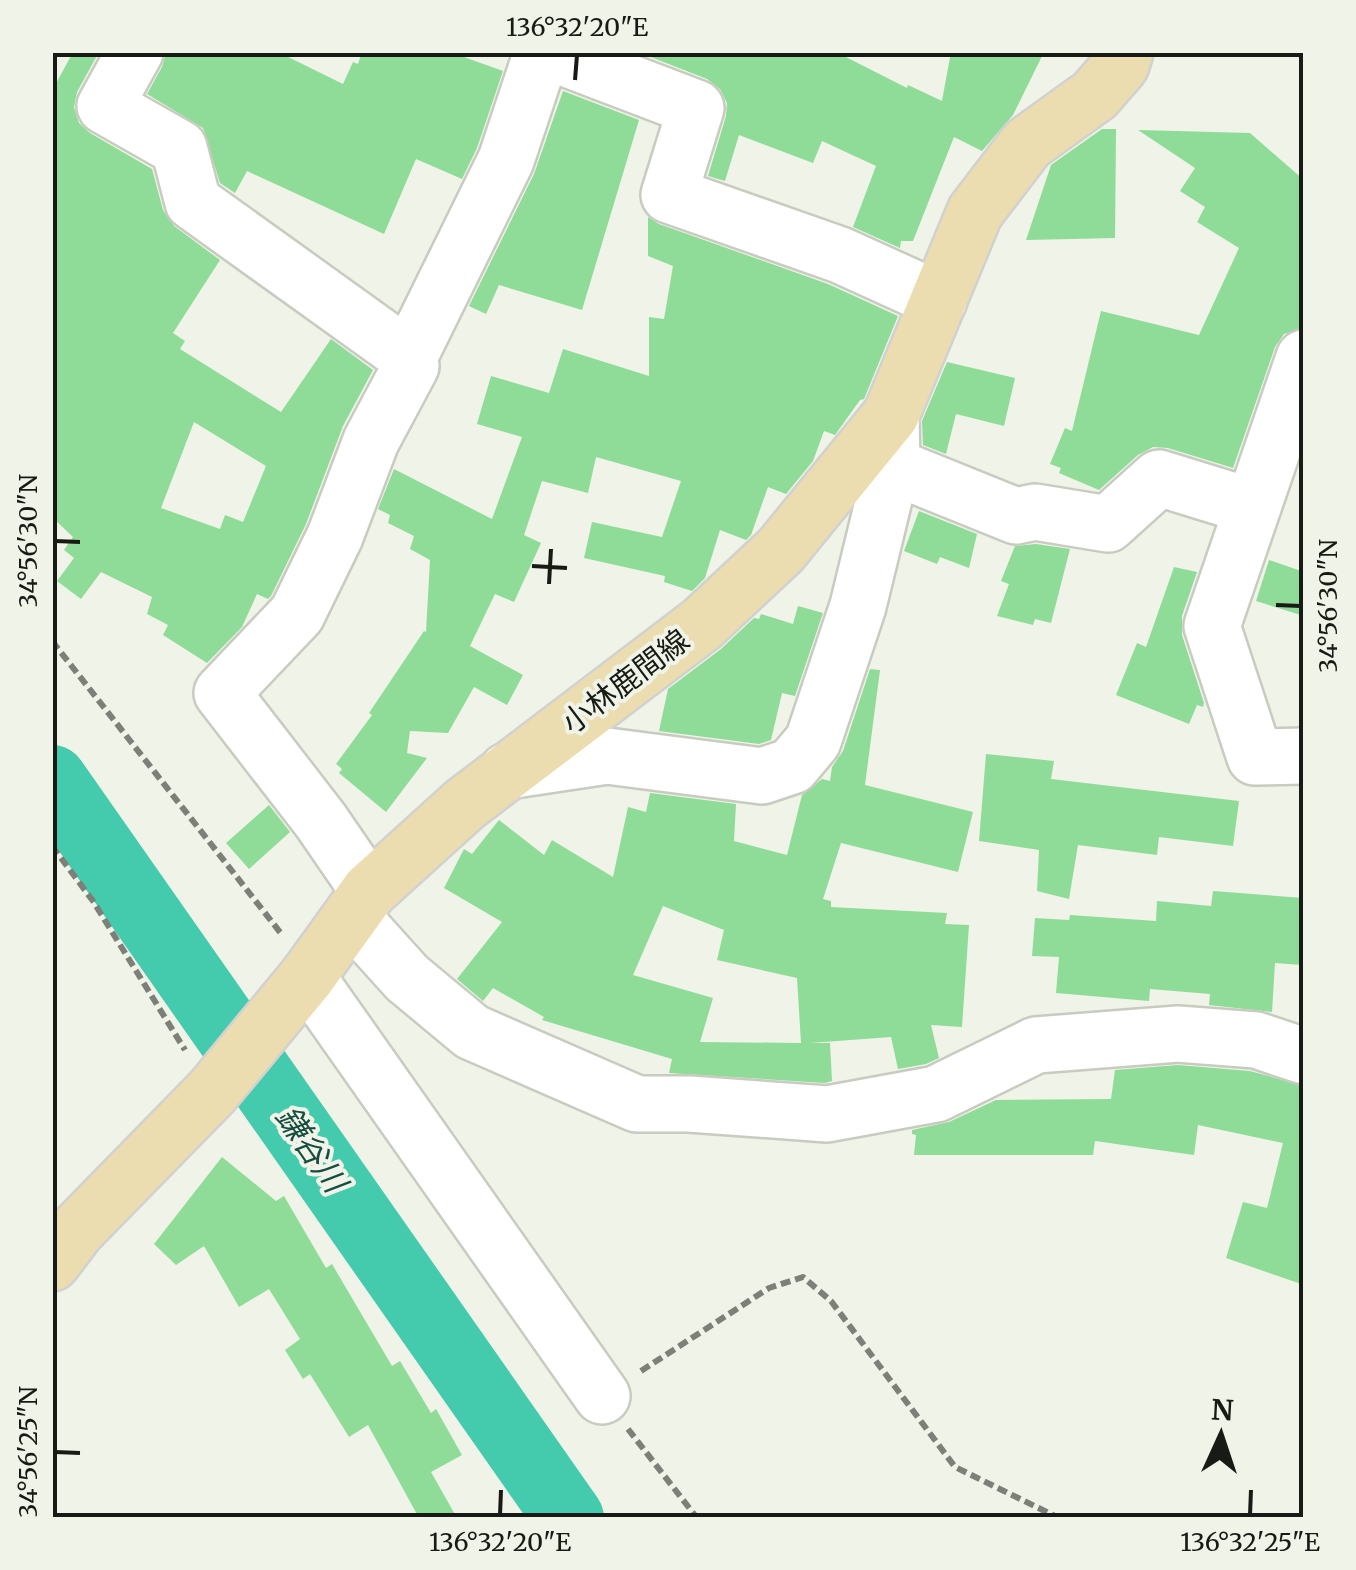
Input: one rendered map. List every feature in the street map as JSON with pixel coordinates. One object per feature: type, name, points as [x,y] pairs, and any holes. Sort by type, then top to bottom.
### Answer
[{"type":"main road","name":"小林鹿間線","points":[[52,1263],[77,1230],[218,1085],[302,983],[360,904],[507,771],[702,624],[892,440],[939,300],[975,212],[1027,144],[1095,95],[1121,64],[1125,52]]},
{"type":"street","points":[[135,52],[104,106],[179,148],[193,202],[409,357]]},
{"type":"street","points":[[939,300],[840,255],[669,195],[696,108],[546,52],[506,160],[409,357],[411,366],[371,441],[335,536],[297,614],[222,693],[321,822],[360,904],[407,978],[472,1032],[637,1104],[827,1114],[936,1094],[1036,1045],[1178,1034],[1256,1040],[1304,1056]]},
{"type":"street","points":[[1304,358],[1212,626],[1255,757],[1304,756]]},
{"type":"street","points":[[507,771],[607,756],[762,776],[792,766],[813,741],[858,606],[892,440],[1016,516],[1036,512],[1108,524],[1159,478],[1253,507]]},
{"type":"street","points":[[302,983],[602,1396]]},
{"type":"path","points":[[52,642],[276,924],[302,983]]},
{"type":"path","points":[[52,846],[218,1085]]},
{"type":"path","points":[[698,1518],[602,1396],[769,1288],[802,1277],[831,1301],[955,1467],[1060,1518]]},
{"type":"building","points":[[73,52],[99,52],[77,92],[74,107],[79,123],[152,169],[163,210],[174,226],[220,260],[173,333],[185,341],[180,349],[281,412],[331,339],[373,370],[343,426],[306,524],[271,596],[268,599],[257,594],[242,627],[207,663],[163,635],[168,625],[147,614],[152,597],[101,572],[81,599],[57,581],[74,558],[64,550],[73,537],[52,517],[52,91]],"holes":[[[194,422],[266,466],[243,522],[225,515],[220,529],[161,508]]]},
{"type":"building","points":[[166,52],[278,52],[343,84],[362,52],[450,52],[503,71],[477,148],[462,179],[416,159],[384,234],[247,171],[235,193],[220,183],[203,128],[147,94]]},
{"type":"building","points":[[638,52],[836,52],[942,101],[951,52],[1044,52],[1013,115],[982,151],[954,137],[913,241],[901,241],[900,248],[853,227],[876,166],[822,141],[813,163],[739,135],[725,181],[708,176],[726,116],[727,103],[720,89],[707,79]]},
{"type":"building","points":[[563,91],[639,120],[582,310],[499,285],[486,314],[469,306],[534,174]]},
{"type":"building","points":[[1102,129],[1116,129],[1115,238],[1026,240],[1051,165]]},
{"type":"building","points":[[1138,130],[1250,133],[1304,180],[1304,328],[1284,334],[1275,347],[1233,468],[1153,447],[1138,455],[1099,490],[1059,473],[1061,468],[1050,464],[1065,428],[1072,431],[1101,311],[1199,335],[1239,248],[1197,222],[1205,207],[1180,191],[1195,168]]},
{"type":"building","points":[[648,217],[828,284],[898,316],[864,399],[835,435],[824,431],[813,461],[786,494],[768,487],[746,540],[720,530],[705,578],[692,591],[664,582],[665,576],[584,558],[592,522],[662,537],[681,481],[596,457],[588,493],[542,481],[524,535],[541,543],[514,602],[495,594],[470,646],[523,675],[507,705],[474,687],[448,733],[410,731],[407,753],[427,758],[386,812],[339,773],[342,769],[336,764],[426,632],[430,560],[410,549],[414,536],[388,523],[390,515],[378,509],[394,469],[492,519],[522,437],[477,424],[491,376],[549,393],[563,349],[649,376],[649,317],[664,319],[673,266],[648,256]]},
{"type":"building","points":[[947,362],[1015,378],[1004,426],[956,414],[946,454],[923,445],[922,421]]},
{"type":"building","points":[[919,511],[977,534],[969,568],[940,557],[937,564],[904,551]]},
{"type":"building","points":[[1036,544],[1070,549],[1051,623],[1035,619],[1033,625],[997,616],[1009,584],[1001,581],[1015,546]]},
{"type":"building","points":[[1269,560],[1304,572],[1304,616],[1256,601]]},
{"type":"building","points":[[1174,567],[1197,572],[1182,616],[1182,635],[1204,703],[1203,707],[1197,705],[1189,724],[1116,695],[1137,643],[1146,647]]},
{"type":"building","points":[[798,606],[823,613],[795,696],[782,693],[771,740],[759,744],[659,731],[668,689],[754,618],[759,619],[761,614],[793,624]]},
{"type":"building","points":[[870,669],[880,670],[865,785],[973,812],[958,872],[841,843],[823,899],[831,901],[831,907],[947,913],[945,924],[969,925],[962,1027],[931,1025],[939,1058],[898,1069],[891,1037],[810,1043],[830,1043],[832,1081],[825,1083],[669,1073],[672,1059],[542,1020],[544,1017],[493,988],[483,1001],[457,979],[502,922],[444,888],[464,849],[472,854],[499,820],[544,855],[552,840],[613,877],[628,807],[646,812],[650,793],[736,804],[734,841],[787,855],[802,795],[822,779],[830,781],[832,767],[843,751]],"holes":[[[663,906],[724,930],[717,960],[797,978],[801,1043],[700,1042],[713,998],[633,975]]]},
{"type":"building","points":[[986,754],[1054,761],[1051,779],[1239,801],[1233,846],[1159,837],[1157,855],[1078,845],[1069,899],[1037,891],[1039,850],[979,841]]},
{"type":"building","points":[[269,805],[290,832],[249,869],[226,843]]},
{"type":"building","points":[[1213,891],[1304,898],[1302,965],[1275,963],[1272,1012],[1209,1005],[1210,994],[1150,989],[1149,1001],[1056,993],[1059,957],[1032,956],[1035,918],[1069,920],[1070,915],[1156,921],[1157,901],[1211,906]]},
{"type":"building","points":[[1178,1065],[1250,1071],[1304,1086],[1304,1285],[1226,1258],[1243,1202],[1267,1208],[1283,1143],[1198,1125],[1194,1155],[1095,1141],[1093,1155],[914,1155],[916,1135],[912,1130],[949,1122],[996,1100],[1111,1099],[1115,1070]]},
{"type":"building","points":[[222,1157],[276,1201],[284,1196],[326,1268],[332,1264],[392,1366],[400,1361],[431,1413],[436,1409],[462,1455],[431,1472],[457,1518],[419,1518],[368,1425],[349,1437],[310,1374],[303,1379],[285,1350],[300,1339],[269,1289],[239,1307],[204,1246],[176,1265],[154,1244]]},
{"type":"waterway","name":"鎌谷川","points":[[52,780],[569,1518]]}]
